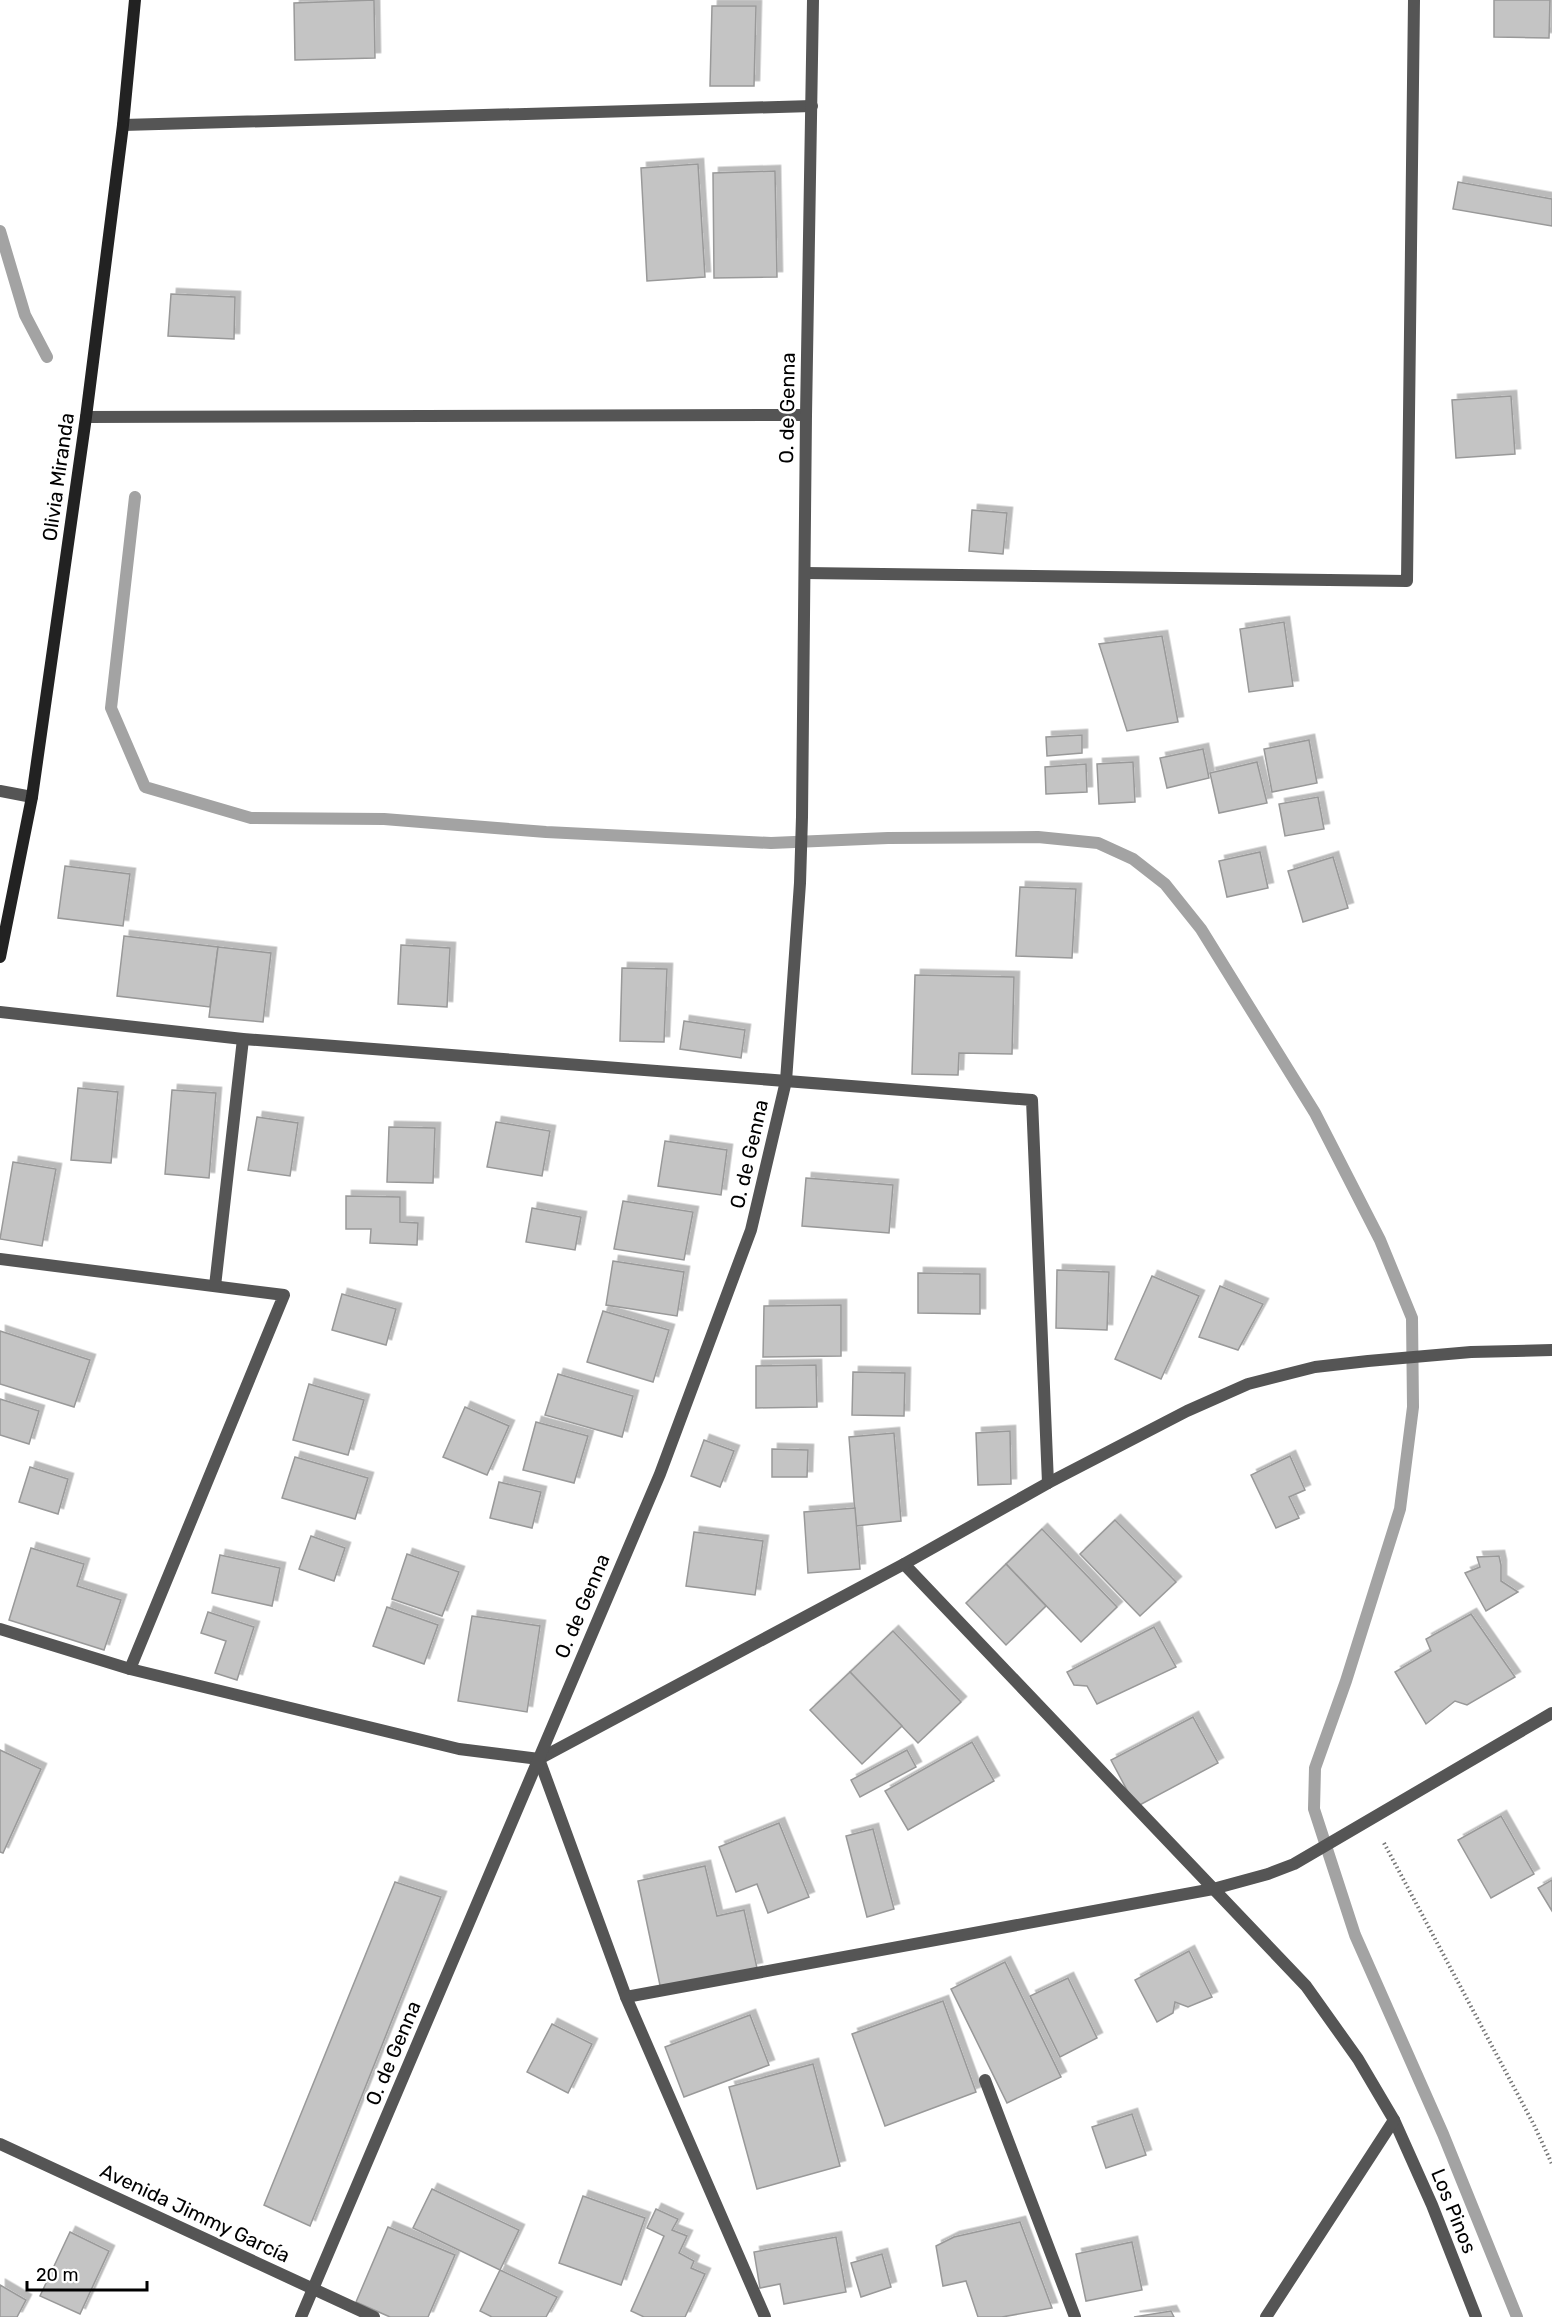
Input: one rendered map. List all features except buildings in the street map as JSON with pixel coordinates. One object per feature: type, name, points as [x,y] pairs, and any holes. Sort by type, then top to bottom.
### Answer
[{"type":"street","name":"Olivia Miranda","points":[[0,957],[32,797],[86,417],[123,125],[135,0]]},
{"type":"street","name":"O. de Genna","points":[[301,2317],[660,1474],[751,1230],[786,1081],[800,882],[802,817],[813,0]]},
{"type":"street","points":[[805,573],[1407,581],[1414,0]]},
{"type":"street","points":[[123,125],[812,106]]},
{"type":"street","points":[[86,417],[806,415]]},
{"type":"street","points":[[0,791],[32,797]]},
{"type":"street","points":[[0,1012],[243,1039],[1032,1100],[1048,1483]]},
{"type":"street","points":[[215,1286],[243,1039]]},
{"type":"street","points":[[0,1259],[284,1295],[130,1669]]},
{"type":"street","points":[[0,1629],[130,1669],[459,1749],[539,1759],[904,1564],[1048,1483],[1187,1411],[1248,1384],[1315,1367],[1368,1361],[1471,1352],[1552,1350]]},
{"type":"street","name":"Los Pinos","points":[[904,1564],[1306,1986],[1358,2059],[1395,2120],[1432,2205],[1476,2317]]},
{"type":"street","points":[[626,1997],[1213,1889],[1268,1874],[1294,1864],[1552,1713]]},
{"type":"street","points":[[539,1759],[626,1997],[765,2317]]},
{"type":"street","points":[[985,2080],[1075,2317]]},
{"type":"street","points":[[1266,2317],[1395,2120]]},
{"type":"street","name":"Avenida Jimmy García","points":[[0,2144],[374,2317]]},
{"type":"path","points":[[1371,1819],[1534,2125],[1552,2164]]},
{"type":"waterway","points":[[0,231],[25,315],[47,357]]},
{"type":"waterway","points":[[135,497],[111,708],[145,787],[251,818],[384,819],[546,832],[771,843],[888,838],[1038,837],[1098,843],[1133,859],[1165,884],[1201,929],[1315,1113],[1380,1240],[1412,1318],[1413,1407],[1400,1509],[1346,1681],[1315,1768],[1314,1809],[1355,1935],[1443,2134],[1517,2317]]}]
